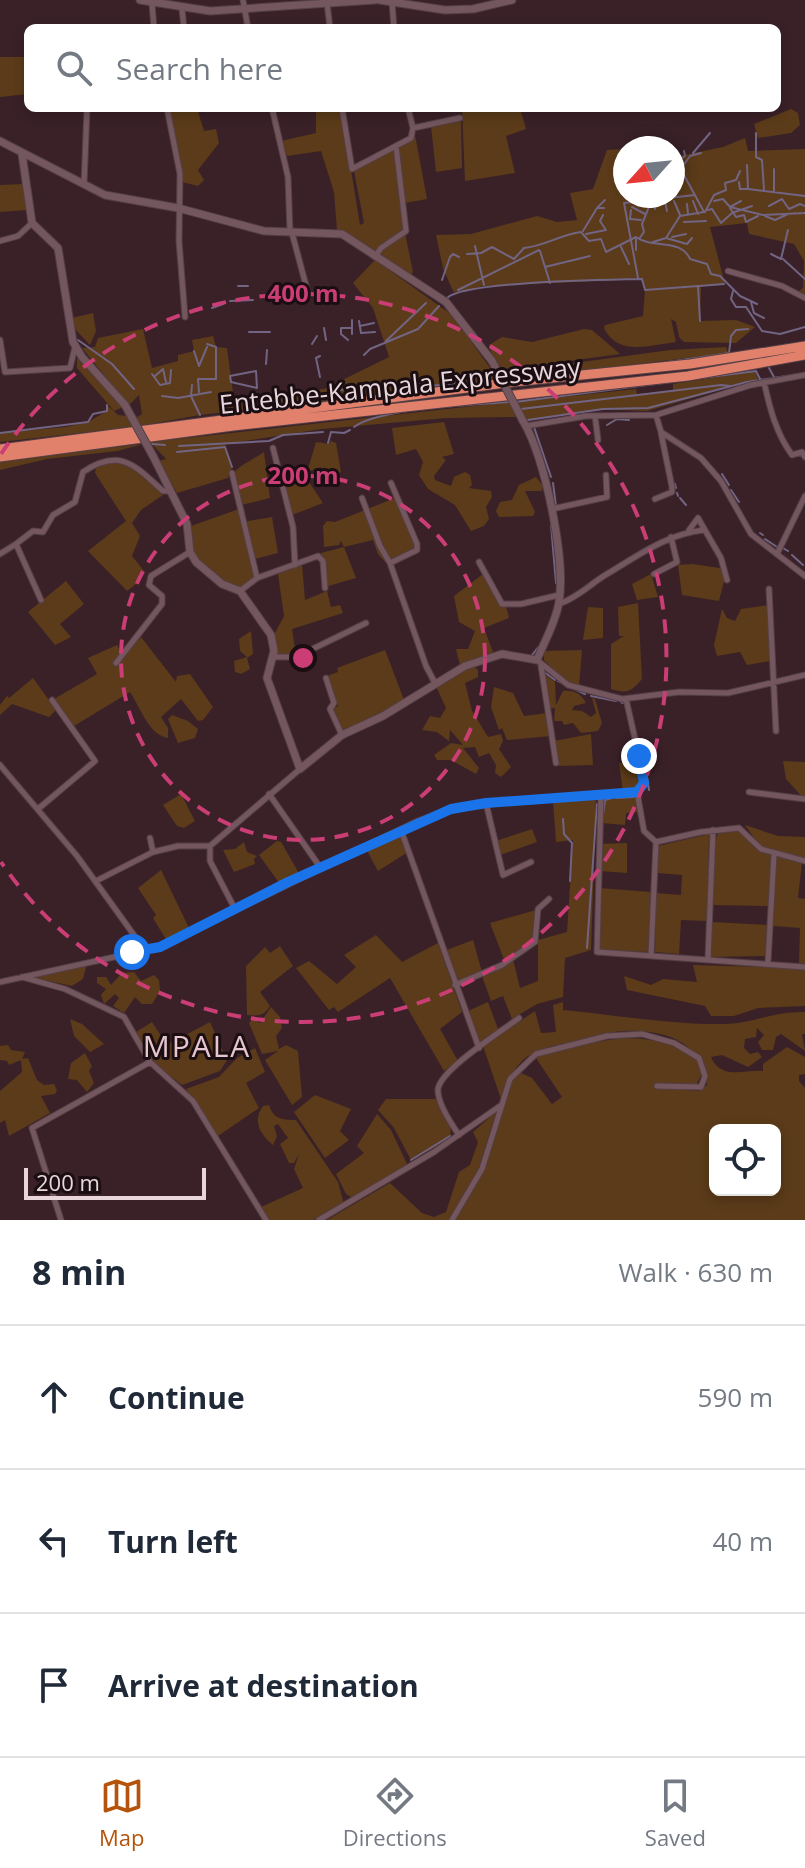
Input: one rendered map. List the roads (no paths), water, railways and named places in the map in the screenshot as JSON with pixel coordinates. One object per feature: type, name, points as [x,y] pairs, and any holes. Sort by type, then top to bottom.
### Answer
[{"type":"highway","points":[[0,449],[513,382],[690,364],[805,346]]},
{"type":"highway","name":"Entebbe-Kampala Expressway","points":[[0,457],[233,426],[688,376],[805,355]]},
{"type":"street","points":[[140,0],[182,9],[244,10],[290,2],[377,0],[415,3],[445,10],[512,0]]},
{"type":"street","points":[[243,0],[247,24]]},
{"type":"street","points":[[392,1],[394,24]]},
{"type":"street","points":[[327,3],[330,24]]},
{"type":"street","points":[[152,4],[154,24]]},
{"type":"street","points":[[182,9],[184,24]]},
{"type":"street","points":[[84,186],[87,112]]},
{"type":"street","points":[[167,112],[168,128],[180,174],[178,208],[185,317]]},
{"type":"street","points":[[273,112],[288,177],[291,233],[308,293]]},
{"type":"street","points":[[343,112],[352,169],[411,138],[413,128],[409,112]]},
{"type":"street","points":[[413,128],[460,118]]},
{"type":"street","points":[[0,141],[105,195],[178,208],[256,230],[342,234],[374,258],[446,302],[492,361],[542,466],[552,509],[559,600],[539,663],[556,763]]},
{"type":"street","points":[[374,258],[381,248],[406,231],[396,146]]},
{"type":"street","points":[[0,340],[5,372],[70,368],[75,347],[58,248],[32,223],[22,154]]},
{"type":"street","points":[[0,241],[18,236],[32,223]]},
{"type":"street","points":[[728,271],[782,286],[805,298]]},
{"type":"street","points":[[75,347],[125,405],[187,524],[190,552],[212,577],[240,591],[271,635],[274,657],[267,678],[300,769]]},
{"type":"street","points":[[524,424],[595,416],[656,415],[764,382],[805,375]]},
{"type":"street","points":[[764,382],[772,417],[783,442],[792,455],[802,452],[805,457]]},
{"type":"street","points":[[655,499],[672,492],[656,415]]},
{"type":"street","points":[[595,416],[598,440]]},
{"type":"street","points":[[661,432],[701,458],[721,481],[751,534],[805,576]]},
{"type":"street","points":[[273,448],[293,527],[295,565]]},
{"type":"street","points":[[0,554],[33,531],[43,532],[53,515],[75,502],[79,496],[80,477],[98,463],[115,460],[135,465],[163,491],[171,491]]},
{"type":"street","points":[[232,473],[257,578]]},
{"type":"street","points":[[552,509],[607,497],[606,475]]},
{"type":"street","points":[[390,563],[417,550],[391,483]]},
{"type":"street","points":[[778,552],[805,496]]},
{"type":"street","points":[[362,498],[380,546],[390,563],[421,655],[435,683]]},
{"type":"street","points":[[687,532],[698,518],[721,558],[727,580]]},
{"type":"street","points":[[479,562],[502,604],[559,600],[580,596],[604,576],[671,537],[704,530]]},
{"type":"street","points":[[654,574],[677,562],[671,537]]},
{"type":"street","points":[[16,544],[41,600]]},
{"type":"street","points":[[116,663],[162,604],[162,596],[149,585],[151,576],[190,552]]},
{"type":"street","points":[[240,591],[257,578],[321,557],[325,588]]},
{"type":"street","points":[[769,589],[776,682],[776,731]]},
{"type":"street","points":[[274,657],[296,657],[366,623]]},
{"type":"street","points":[[96,881],[153,852],[178,846],[210,846],[342,735],[383,716],[465,666],[497,654],[539,663],[575,688],[626,699],[679,692],[728,693],[805,675]]},
{"type":"street","points":[[326,678],[334,703],[330,709],[342,735]]},
{"type":"street","points":[[0,982],[160,947],[320,867],[451,809],[486,803],[637,792],[643,786],[643,774],[626,699]]},
{"type":"street","points":[[38,809],[68,788],[95,761],[52,700]]},
{"type":"street","points":[[0,765],[96,881],[144,949]]},
{"type":"street","points":[[637,792],[644,831],[656,842]]},
{"type":"street","points":[[749,792],[805,799]]},
{"type":"street","points":[[269,794],[320,867]]},
{"type":"street","points":[[601,795],[594,949],[602,954],[768,962],[805,967]]},
{"type":"street","points":[[486,803],[503,875],[531,862]]},
{"type":"street","points":[[656,842],[739,828],[761,849],[805,861]]},
{"type":"street","points":[[401,830],[479,1048]]},
{"type":"street","points":[[708,959],[713,830]]},
{"type":"street","points":[[150,838],[153,852]]},
{"type":"street","points":[[651,956],[656,842]]},
{"type":"street","points":[[210,846],[210,861],[235,909]]},
{"type":"street","points":[[768,962],[774,854]]},
{"type":"street","points":[[455,985],[502,965],[535,942],[538,909],[549,899]]},
{"type":"street","points":[[21,976],[65,989],[124,1017],[150,1062],[193,1101],[266,1220]]},
{"type":"street","points":[[459,1135],[440,1099],[439,1085],[449,1071],[519,1018]]},
{"type":"street","points":[[452,1220],[482,1169],[510,1079],[536,1054],[623,1034],[658,1037],[699,1058],[705,1076],[701,1087],[657,1086]]},
{"type":"street","points":[[61,1220],[32,1128],[150,1062]]},
{"type":"street","points":[[319,1220],[459,1135],[502,1104]]},
{"type":"waterway","points":[[693,153],[710,133]]},
{"type":"waterway","points":[[756,133],[756,157],[762,160],[764,190]]},
{"type":"waterway","points":[[685,163],[690,156],[701,153]]},
{"type":"waterway","points":[[739,182],[740,189],[748,189],[747,165]]},
{"type":"waterway","points":[[774,169],[774,191]]},
{"type":"waterway","points":[[705,212],[714,195],[726,190],[725,183],[736,180],[740,171]]},
{"type":"waterway","points":[[653,242],[666,238],[680,216],[704,212],[685,177]]},
{"type":"waterway","points":[[748,189],[805,196]]},
{"type":"waterway","points":[[638,278],[624,203],[695,195]]},
{"type":"waterway","points":[[714,201],[723,199],[730,207],[741,201]]},
{"type":"waterway","points":[[769,206],[782,199],[789,209],[800,204],[805,206]]},
{"type":"waterway","points":[[598,207],[605,200]]},
{"type":"waterway","points":[[693,201],[698,214]]},
{"type":"waterway","points":[[687,204],[688,214]]},
{"type":"waterway","points":[[708,210],[712,209],[721,223],[732,213],[752,206]]},
{"type":"waterway","points":[[730,207],[763,215],[805,213]]},
{"type":"waterway","points":[[583,231],[597,208],[604,208]]},
{"type":"waterway","points":[[634,208],[645,214]]},
{"type":"waterway","points":[[639,239],[644,232],[642,224],[649,208]]},
{"type":"waterway","points":[[677,208],[680,215]]},
{"type":"waterway","points":[[730,208],[736,217],[744,215],[746,222],[758,216]]},
{"type":"waterway","points":[[631,210],[630,219],[641,220]]},
{"type":"waterway","points":[[765,216],[775,220],[788,214]]},
{"type":"waterway","points":[[586,234],[606,230],[600,221],[603,215]]},
{"type":"waterway","points":[[684,222],[706,221]]},
{"type":"waterway","points":[[771,254],[781,259],[788,230]]},
{"type":"waterway","points":[[467,254],[481,253],[492,247],[514,259],[524,248],[581,232],[589,241],[601,239],[606,252],[636,237],[650,243],[680,248],[690,259],[707,264],[711,274],[720,276],[740,296],[757,304]]},
{"type":"waterway","points":[[672,237],[686,234]]},
{"type":"waterway","points":[[666,238],[687,244],[692,238]]},
{"type":"waterway","points":[[636,239],[636,250]]},
{"type":"waterway","points":[[475,246],[484,285]]},
{"type":"waterway","points":[[621,247],[629,264]]},
{"type":"waterway","points":[[458,290],[539,250]]},
{"type":"waterway","points":[[540,251],[550,283]]},
{"type":"waterway","points":[[442,280],[450,257],[453,254],[459,257]]},
{"type":"waterway","points":[[545,267],[590,256]]},
{"type":"waterway","points":[[783,259],[805,279]]},
{"type":"waterway","points":[[447,298],[459,292],[508,285],[642,279],[645,290],[698,286],[700,321]]},
{"type":"waterway","points":[[699,286],[724,284]]},
{"type":"waterway","points":[[238,286],[248,286]]},
{"type":"waterway","points":[[733,291],[731,299],[736,307],[746,307],[762,331],[780,334],[805,327]]},
{"type":"waterway","points":[[230,301],[253,300]]},
{"type":"waterway","points":[[751,302],[754,313],[764,318]]},
{"type":"waterway","points":[[386,341],[426,303]]},
{"type":"waterway","points":[[212,308],[223,304]]},
{"type":"waterway","points":[[364,355],[370,349],[418,329],[439,306]]},
{"type":"waterway","points":[[352,320],[352,334]]},
{"type":"waterway","points":[[359,321],[361,333],[375,332]]},
{"type":"waterway","points":[[360,326],[374,323]]},
{"type":"waterway","points":[[324,328],[326,340]]},
{"type":"waterway","points":[[348,340],[341,334],[341,328],[351,328]]},
{"type":"waterway","points":[[668,362],[729,353],[731,336],[736,330],[748,329]]},
{"type":"waterway","points":[[249,332],[270,332]]},
{"type":"waterway","points":[[312,344],[317,336]]},
{"type":"waterway","points":[[78,340],[112,364],[134,389]]},
{"type":"waterway","points":[[199,392],[198,379],[216,379],[216,347],[207,344]]},
{"type":"waterway","points":[[194,351],[199,366],[207,347]]},
{"type":"waterway","points":[[266,364],[267,350]]},
{"type":"waterway","points":[[320,356],[316,358],[320,377]]},
{"type":"waterway","points":[[769,368],[774,377]]},
{"type":"waterway","points":[[155,376],[163,369],[166,382]]},
{"type":"waterway","points":[[152,374],[160,385],[170,383],[171,370]]},
{"type":"waterway","points":[[256,371],[257,388],[231,382],[230,376],[256,371]]},
{"type":"waterway","points":[[515,402],[756,371],[760,379]]},
{"type":"waterway","points":[[528,420],[603,409],[648,408],[747,382],[799,374]]},
{"type":"waterway","points":[[338,390],[412,382],[427,386],[470,383]]},
{"type":"waterway","points":[[192,385],[191,396],[200,415]]},
{"type":"waterway","points":[[521,409],[730,386]]},
{"type":"waterway","points":[[162,396],[178,398],[211,392]]},
{"type":"waterway","points":[[354,427],[405,412],[509,402]]},
{"type":"waterway","points":[[0,433],[88,422],[93,414],[107,411],[107,405]]},
{"type":"waterway","points":[[607,425],[617,419],[629,420]]},
{"type":"waterway","points":[[534,427],[551,477]]},
{"type":"waterway","points":[[328,443],[331,432],[350,430]]},
{"type":"waterway","points":[[179,446],[269,441],[283,435],[323,432]]},
{"type":"waterway","points":[[152,444],[165,445]]},
{"type":"waterway","points":[[177,452],[225,447],[232,467]]},
{"type":"waterway","points":[[722,474],[729,485]]},
{"type":"waterway","points":[[553,483],[556,506]]},
{"type":"waterway","points":[[675,484],[676,488]]},
{"type":"waterway","points":[[731,490],[739,502]]},
{"type":"waterway","points":[[680,498],[686,505]]},
{"type":"waterway","points":[[551,525],[556,583]]},
{"type":"waterway","points":[[765,539],[777,547]]},
{"type":"waterway","points":[[783,548],[788,551]]},
{"type":"waterway","points":[[792,555],[803,565]]},
{"type":"waterway","points":[[532,655],[540,645]]},
{"type":"waterway","points":[[544,672],[555,680]]},
{"type":"waterway","points":[[558,681],[585,694]]},
{"type":"waterway","points":[[591,696],[616,701]]},
{"type":"waterway","points":[[631,742],[638,762]]},
{"type":"waterway","points":[[640,749],[643,755]]},
{"type":"waterway","points":[[644,759],[649,790]]},
{"type":"waterway","points":[[616,798],[634,797]]},
{"type":"waterway","points":[[603,815],[605,800],[612,798]]},
{"type":"waterway","points":[[587,948],[597,804]]},
{"type":"waterway","points":[[563,819],[564,834],[572,843],[570,881]]},
{"type":"waterway","points":[[411,1160],[450,1136]]},
{"type":"district","name":"MPALA","points":[[197,1047]]}]
